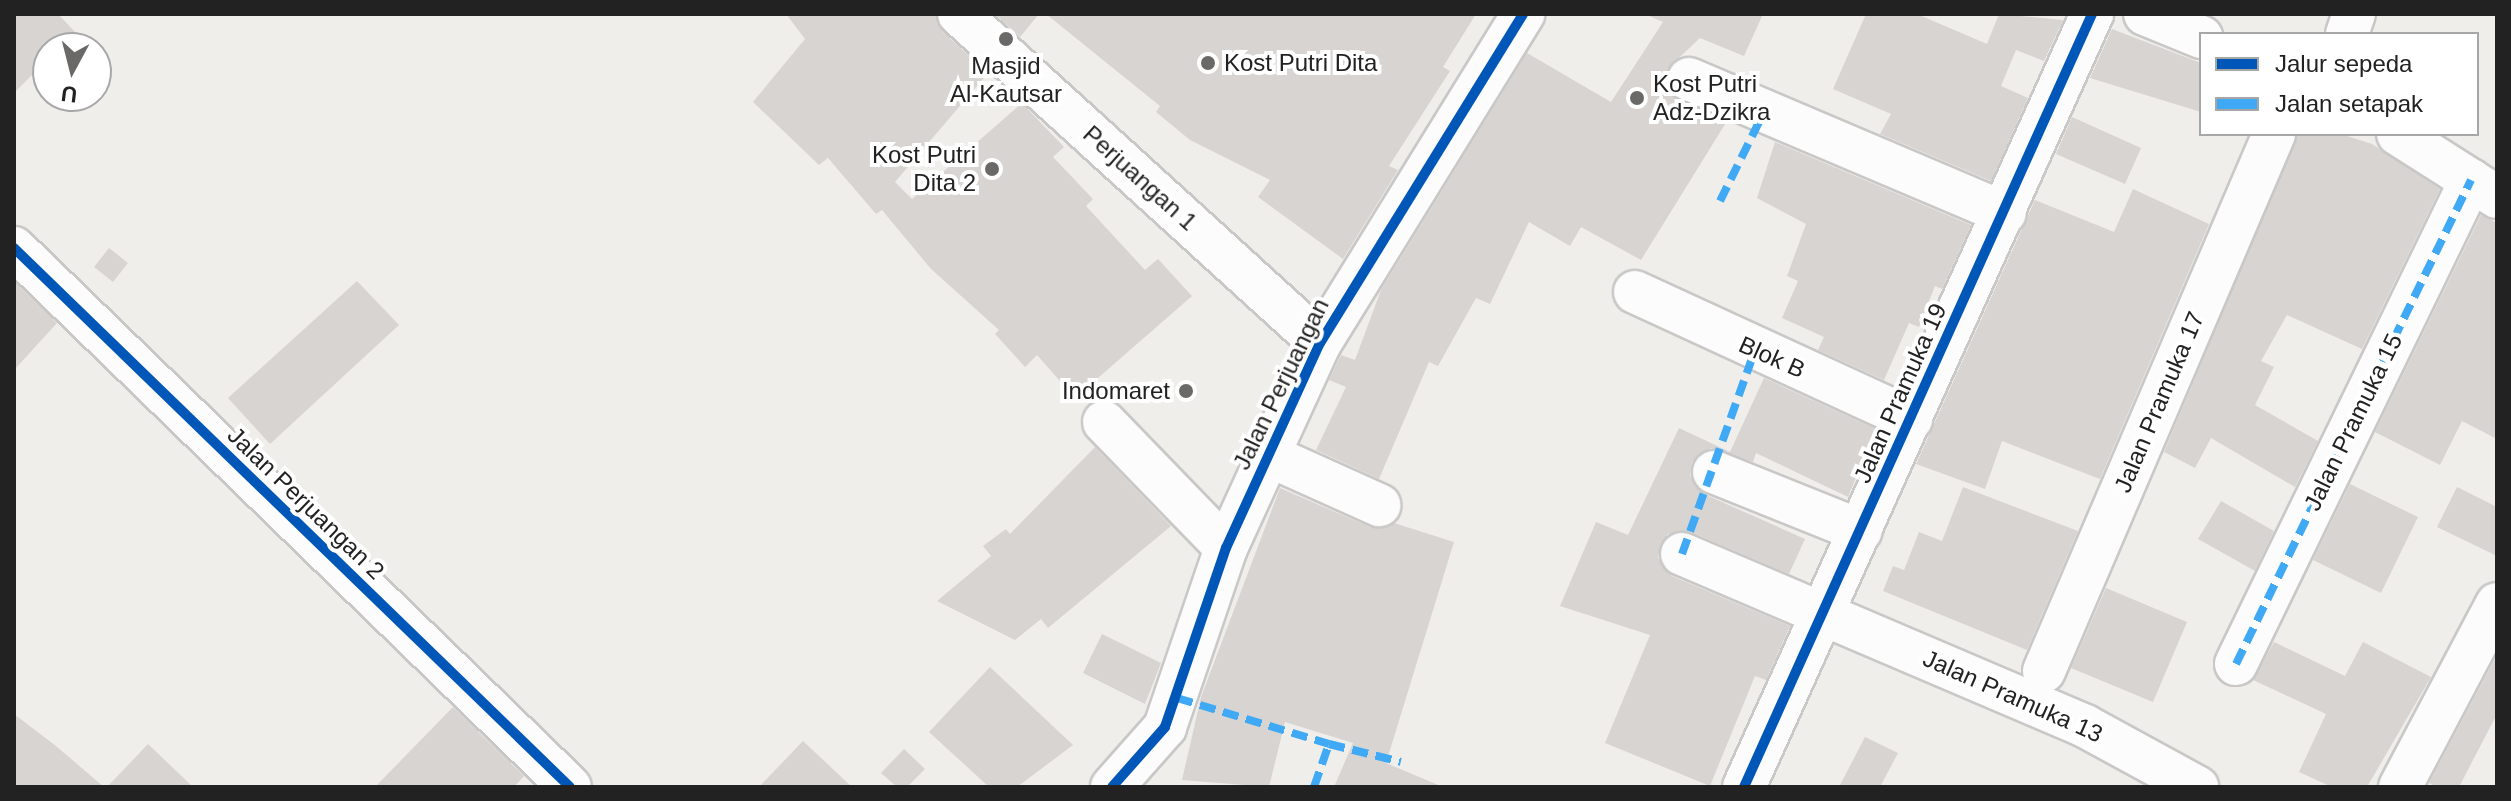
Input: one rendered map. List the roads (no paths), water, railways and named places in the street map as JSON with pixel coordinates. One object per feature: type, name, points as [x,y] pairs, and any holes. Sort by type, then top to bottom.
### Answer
[{"type":"street","name":"Perjuangan 1","points":[[959,14],[1320,343]]},
{"type":"street","name":"Jalan Perjuangan","points":[[1112,787],[1165,727],[1226,548],[1320,343],[1523,14]]},
{"type":"street","name":"Jalan Pramuka 19","points":[[1744,787],[2092,14]]},
{"type":"street","points":[[2145,14],[2199,36]]},
{"type":"street","points":[[1689,79],[2005,213]]},
{"type":"street","name":"Jalan Pramuka 17","points":[[2044,671],[2273,136]]},
{"type":"street","points":[[2401,136],[2484,189]]},
{"type":"street","name":"Jalan Pramuka 15","points":[[2236,664],[2484,189]]},
{"type":"street","name":"Jalan Perjuangan 2","points":[[18,259],[570,787]]},
{"type":"street","name":"Blok B","points":[[1635,292],[1911,419]]},
{"type":"street","points":[[1104,422],[1226,548]]},
{"type":"street","points":[[1270,456],[1379,505]]},
{"type":"street","points":[[1714,472],[1861,531]]},
{"type":"street","name":"Jalan Pramuka 13","points":[[1682,554],[1825,612],[2085,726],[2197,787]]},
{"type":"street","points":[[2400,787],[2497,604]]},
{"type":"place","name":"Masjid Al-Kautsar","points":[[1006,39]]},
{"type":"place","name":"Kost Putri Dita","points":[[1208,63]]},
{"type":"place","name":"Kost Putri Adz-Dzikra","points":[[1637,98]]},
{"type":"place","name":"Kost Putri Dita 2","points":[[992,169]]},
{"type":"place","name":"Indomaret","points":[[1186,391]]}]
